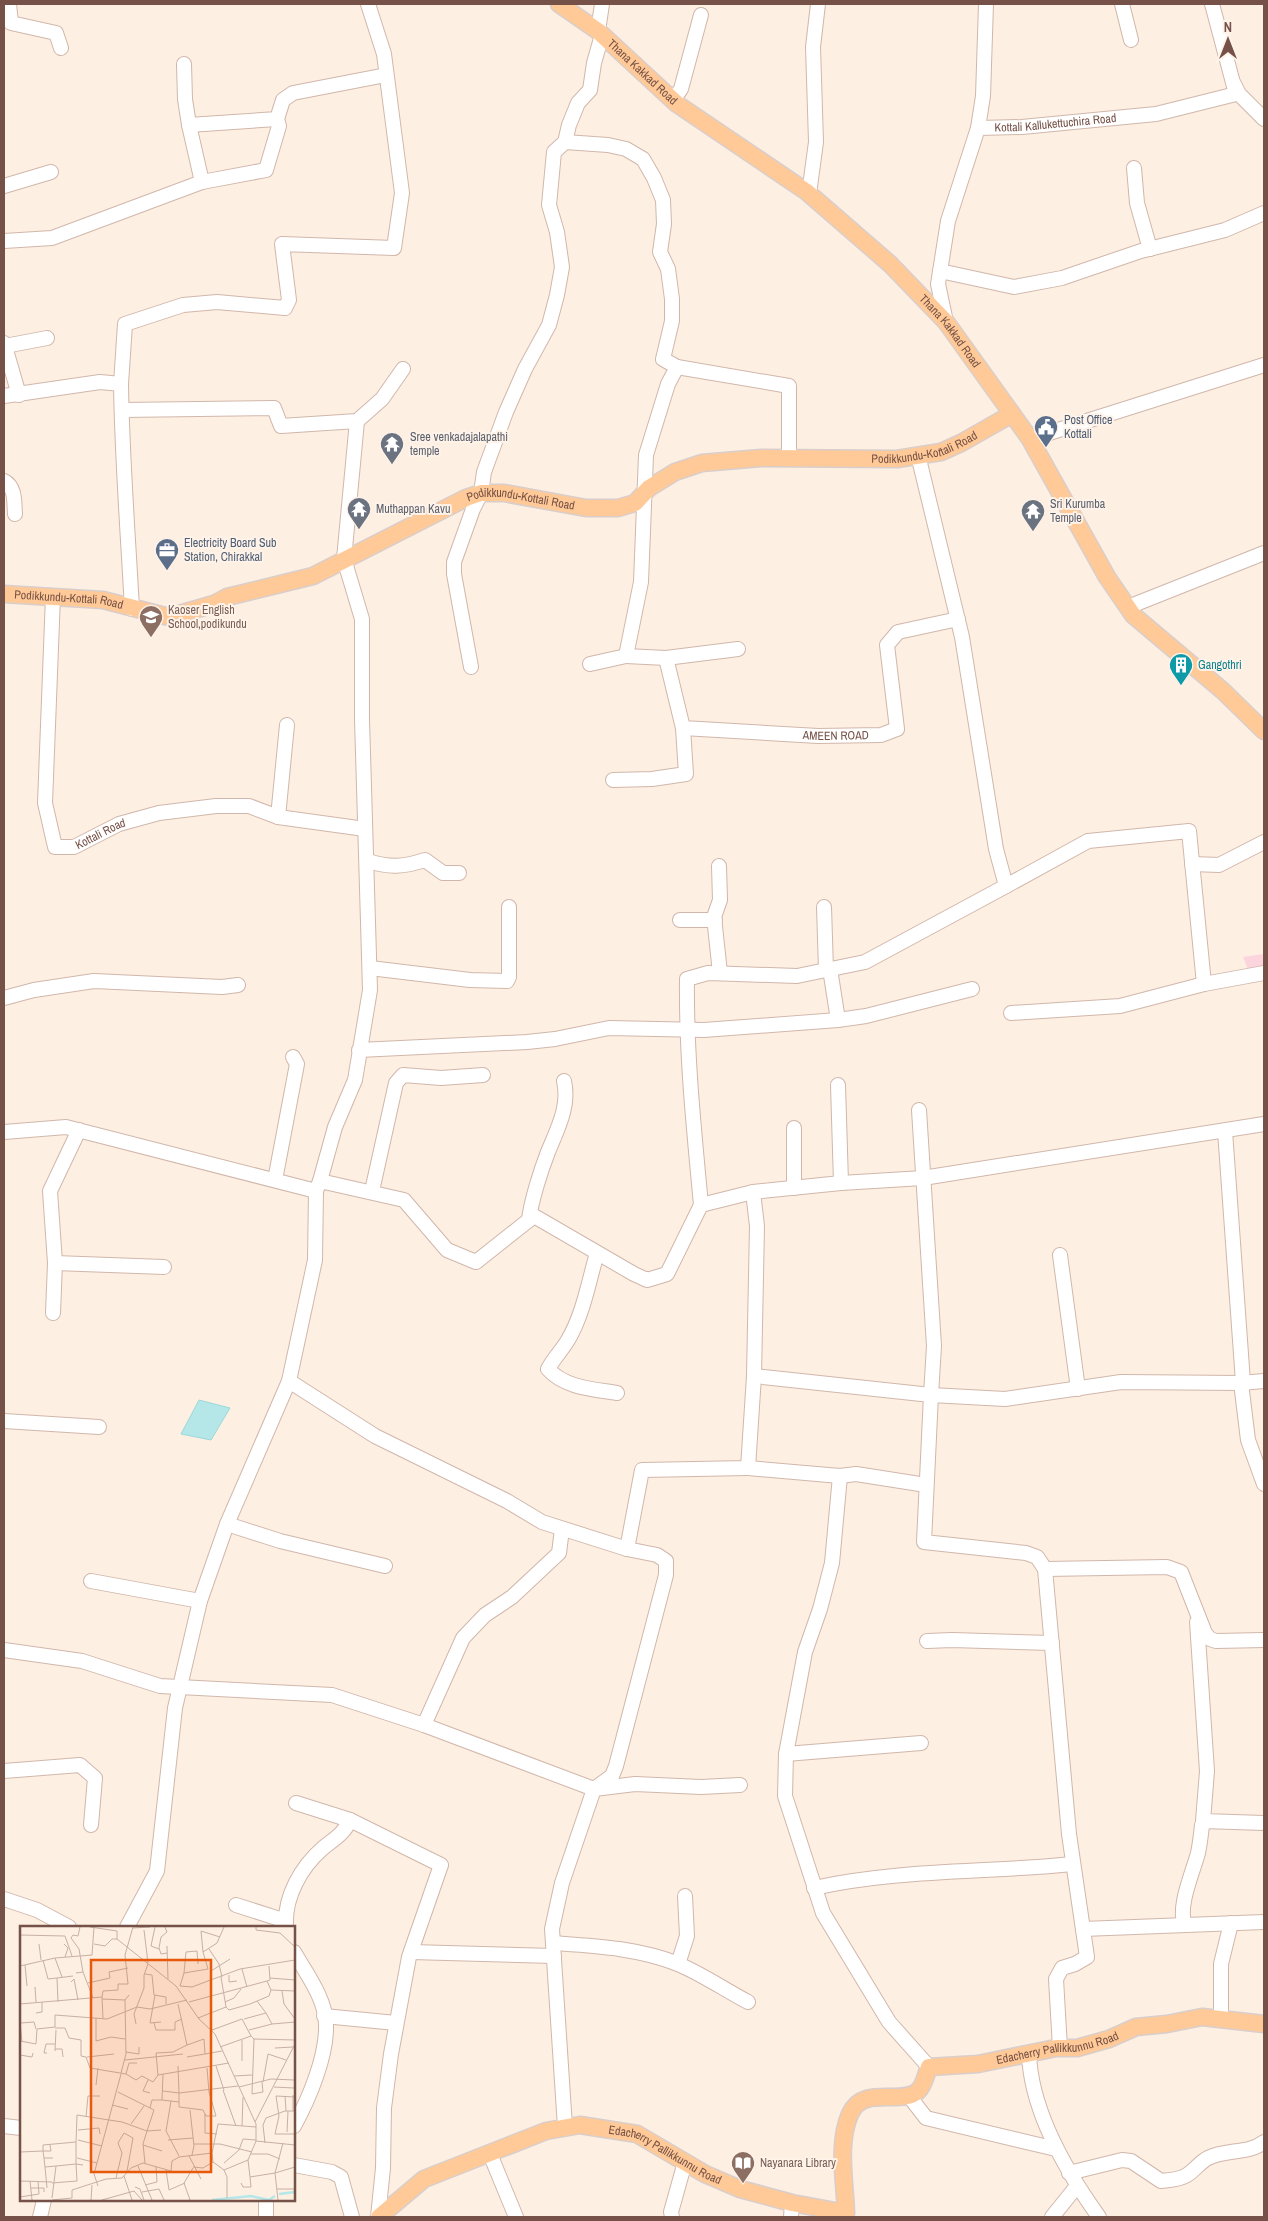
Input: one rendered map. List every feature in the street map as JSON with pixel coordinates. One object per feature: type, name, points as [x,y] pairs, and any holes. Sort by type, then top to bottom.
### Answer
[{"type":"main road","name":"Thana Kakkad Road","points":[[559,4],[600,33],[673,100],[809,194],[890,264],[946,322],[1030,439],[1108,577],[1133,615],[1223,690],[1264,731]]},
{"type":"main road","name":"Podikkundu-Kottali Road","points":[[4,594],[103,600],[169,617],[214,604],[227,596],[313,576],[466,498],[481,493],[504,493],[586,508],[618,508],[635,503],[645,493],[675,472],[702,463],[761,458],[897,459],[940,452],[962,444],[1012,414]]},
{"type":"main road","name":"Edacherry Pallikkunnu Road","points":[[929,2067],[978,2064],[1060,2048],[1077,2048],[1109,2039],[1136,2027],[1202,2017],[1264,2024]]},
{"type":"main road","points":[[910,2096],[920,2090],[929,2067]]},
{"type":"main road","name":"Edacherry Pallikkunnu Road","points":[[379,2217],[424,2179],[546,2131],[580,2125],[637,2134],[685,2162],[740,2189],[792,2210],[846,2213],[843,2144],[850,2112],[863,2101],[876,2096],[910,2096]]},
{"type":"street","points":[[8,4],[11,24],[56,33],[61,48]]},
{"type":"street","points":[[132,608],[128,522],[122,465],[121,384],[125,324],[183,305],[217,302],[285,308],[289,300],[282,244],[394,248],[402,194],[384,54],[368,4]]},
{"type":"street","points":[[471,667],[454,574],[454,562],[473,509],[481,493],[484,472],[506,412],[524,369],[549,325],[557,295],[562,267],[557,232],[549,205],[554,152],[565,142],[569,125],[578,103],[590,90],[600,33],[602,4]]},
{"type":"street","points":[[809,194],[816,142],[813,47],[818,4]]},
{"type":"street","points":[[978,128],[983,96],[986,4]]},
{"type":"street","points":[[1122,4],[1131,40]]},
{"type":"street","name":"Kottali Kallukettuchira Road","points":[[946,322],[938,284],[948,221],[978,128],[1022,127],[1156,114],[1236,94],[1212,4]]},
{"type":"street","points":[[673,100],[681,90],[701,15]]},
{"type":"street","points":[[184,64],[185,99],[189,126],[202,182]]},
{"type":"street","points":[[4,241],[52,238],[202,182],[266,170],[279,126],[277,119],[283,100],[293,93],[386,75]]},
{"type":"street","points":[[1230,75],[1239,94],[1263,116]]},
{"type":"street","points":[[189,126],[277,119]]},
{"type":"street","points":[[565,142],[626,148],[643,159],[654,178],[663,200],[664,224],[660,252],[668,269],[672,298],[672,321],[663,360],[677,368],[789,386],[790,458]]},
{"type":"street","points":[[1134,168],[1137,203],[1150,249]]},
{"type":"street","points":[[4,186],[51,172]]},
{"type":"street","points":[[940,271],[1014,287],[1062,278],[1150,249],[1225,230],[1264,213]]},
{"type":"street","points":[[19,395],[4,345],[47,338]]},
{"type":"street","points":[[1030,439],[1264,365]]},
{"type":"street","points":[[626,656],[641,582],[646,455],[668,384],[677,368]]},
{"type":"street","points":[[122,410],[274,408],[281,426],[357,421],[382,399],[403,369]]},
{"type":"street","points":[[4,396],[100,382],[121,384]]},
{"type":"street","points":[[128,1926],[157,1871],[175,1708],[200,1601],[226,1524],[289,1381],[316,1260],[318,1186],[335,1127],[355,1080],[370,990],[368,861],[365,829],[362,619],[344,559],[357,421]]},
{"type":"street","points":[[918,455],[958,619],[996,849],[1006,886]]},
{"type":"street","points":[[4,481],[8,483],[13,493],[15,514]]},
{"type":"street","points":[[1128,607],[1264,553]]},
{"type":"street","name":"Kottali Road","points":[[53,596],[45,803],[55,847],[74,847],[119,824],[159,813],[216,806],[249,806],[278,817],[365,829]]},
{"type":"street","name":"AMEEN ROAD","points":[[683,728],[818,736],[881,734],[897,729],[887,645],[898,632],[958,619]]},
{"type":"street","points":[[590,664],[626,656],[666,658],[738,649]]},
{"type":"street","points":[[613,780],[652,779],[686,774],[683,728],[666,658]]},
{"type":"street","points":[[278,817],[287,725]]},
{"type":"street","points":[[4,1132],[66,1127],[164,1154],[276,1180],[372,1191],[404,1200],[448,1250],[476,1262],[534,1216],[647,1280],[667,1274],[701,1205],[692,1103],[687,979],[708,973],[797,976],[865,962],[1088,841],[1189,831],[1204,984]]},
{"type":"street","points":[[1192,864],[1219,865],[1264,842]]},
{"type":"street","points":[[368,861],[386,867],[404,867],[425,860],[443,873],[460,873]]},
{"type":"street","points":[[719,866],[720,900],[715,920],[720,973]]},
{"type":"street","points":[[370,968],[470,980],[507,981],[509,978],[509,907]]},
{"type":"street","points":[[824,907],[823,933],[838,1020]]},
{"type":"street","points":[[680,920],[715,920]]},
{"type":"street","points":[[1011,1012],[1120,1006],[1204,984],[1264,973]]},
{"type":"street","points":[[4,998],[34,990],[94,981],[222,987],[238,985]]},
{"type":"street","points":[[359,1050],[527,1042],[555,1039],[609,1028],[704,1030],[838,1020],[912,1005],[972,990]]},
{"type":"street","points":[[276,1180],[297,1064],[294,1057]]},
{"type":"street","points":[[372,1191],[396,1083],[403,1075],[441,1078],[483,1075]]},
{"type":"street","points":[[529,1220],[530,1208],[548,1153],[560,1126],[566,1088],[564,1081]]},
{"type":"street","points":[[838,1086],[841,1183]]},
{"type":"street","points":[[919,1110],[934,1346],[924,1542],[1026,1553],[1037,1557],[1045,1569],[1073,1864],[1087,1957],[1075,1964],[1062,1968],[1056,1979],[1060,2048]]},
{"type":"street","points":[[701,1205],[753,1192],[841,1183],[924,1178],[1264,1124]]},
{"type":"street","points":[[794,1128],[794,1188]]},
{"type":"street","points":[[53,1313],[55,1263],[50,1190],[79,1130]]},
{"type":"street","points":[[1225,1130],[1242,1383],[1248,1440],[1264,1484]]},
{"type":"street","points":[[748,1468],[754,1376],[757,1226],[753,1192]]},
{"type":"street","points":[[597,1253],[578,1318],[568,1341],[558,1350],[548,1368],[553,1375],[572,1385],[618,1393]]},
{"type":"street","points":[[1060,1255],[1078,1389]]},
{"type":"street","points":[[55,1263],[164,1267]]},
{"type":"street","points":[[754,1376],[931,1395],[1005,1399],[1122,1382],[1242,1383],[1264,1381]]},
{"type":"street","points":[[289,1381],[374,1436],[507,1502],[542,1522],[627,1549],[658,1555],[666,1561],[666,1575],[616,1766],[612,1776],[594,1789],[562,1883],[552,1928],[565,2128]]},
{"type":"street","points":[[4,1421],[99,1427]]},
{"type":"street","points":[[627,1549],[642,1470],[748,1468],[840,1476],[856,1474],[926,1485]]},
{"type":"street","points":[[840,1476],[832,1563],[820,1609],[805,1652],[786,1754],[785,1796],[822,1914],[889,2022],[929,2067]]},
{"type":"street","points":[[226,1524],[280,1541],[385,1566]]},
{"type":"street","points":[[424,1725],[463,1638],[484,1615],[512,1597],[559,1553],[562,1529]]},
{"type":"street","points":[[1045,1569],[1167,1567],[1175,1569],[1182,1572],[1210,1639],[1216,1641],[1264,1640]]},
{"type":"street","points":[[91,1581],[200,1601]]},
{"type":"street","points":[[1197,1611],[1206,1753],[1203,1820],[1264,1823]]},
{"type":"street","points":[[927,1641],[1052,1643]]},
{"type":"street","points":[[4,1650],[82,1661],[160,1686],[332,1695],[424,1725],[594,1789],[635,1784],[701,1787],[740,1784]]},
{"type":"street","points":[[786,1754],[920,1743]]},
{"type":"street","points":[[4,1771],[80,1764],[95,1778],[96,1785],[91,1825]]},
{"type":"street","points":[[296,1803],[350,1820],[441,1865],[411,1952],[396,2023],[384,2108],[383,2168],[379,2217]]},
{"type":"street","points":[[236,1905],[286,1924],[300,1872],[322,1849],[346,1830],[350,1820]]},
{"type":"street","points":[[1185,1925],[1182,1918],[1185,1900],[1199,1850],[1202,1825],[1207,1821]]},
{"type":"street","points":[[814,1888],[851,1880],[906,1874],[1011,1870],[1073,1864]]},
{"type":"street","points":[[678,1964],[687,1936],[685,1896]]},
{"type":"street","points":[[4,1899],[37,1910],[67,1926]]},
{"type":"street","points":[[1083,1929],[1264,1922]]},
{"type":"street","points":[[1221,2020],[1221,1964],[1231,1923]]},
{"type":"street","points":[[411,1952],[554,1950],[611,1947],[678,1964],[748,2002]]},
{"type":"street","points":[[295,1954],[320,2000],[326,2024],[320,2064],[307,2102],[295,2124]]},
{"type":"street","points":[[324,2016],[396,2023]]},
{"type":"street","points":[[1029,2054],[1030,2075],[1056,2149],[1077,2186],[1099,2217]]},
{"type":"street","points":[[910,2096],[926,2118],[1056,2149]]},
{"type":"street","points":[[4,2126],[20,2128]]},
{"type":"street","points":[[1069,2173],[1122,2160],[1131,2161],[1161,2181],[1176,2179],[1188,2174],[1208,2158],[1228,2151],[1254,2148],[1264,2142]]},
{"type":"street","points":[[490,2154],[516,2217]]},
{"type":"street","points":[[672,2217],[670,2212],[685,2162]]},
{"type":"street","points":[[295,2165],[332,2172],[342,2177],[352,2217]]},
{"type":"street","points":[[1052,2217],[1077,2186]]},
{"type":"street","points":[[40,2217],[44,2201]]},
{"type":"street","points":[[266,2201],[266,2217]]},
{"type":"shaded area","points":[[1264,954],[1264,970],[1249,972],[1243,957]]},
{"type":"water","points":[[199,1400],[230,1408],[211,1440],[181,1434]]},
{"type":"place","name":"Post Office Kottali","points":[[1046,448]]},
{"type":"place","name":"Sree venkadajalapathi temple","points":[[392,465]]},
{"type":"place","name":"Muthappan Kavu","points":[[359,530]]},
{"type":"place","name":"Sri Kurumba Temple","points":[[1033,532]]},
{"type":"place","name":"Electricity Board Sub Station, Chirakkal","points":[[167,571]]},
{"type":"place","name":"Kaoser English School,podikundu","points":[[151,638]]},
{"type":"place","name":"Gangothri","points":[[1181,686]]},
{"type":"place","name":"Nayanara Library","points":[[743,2184]]}]
